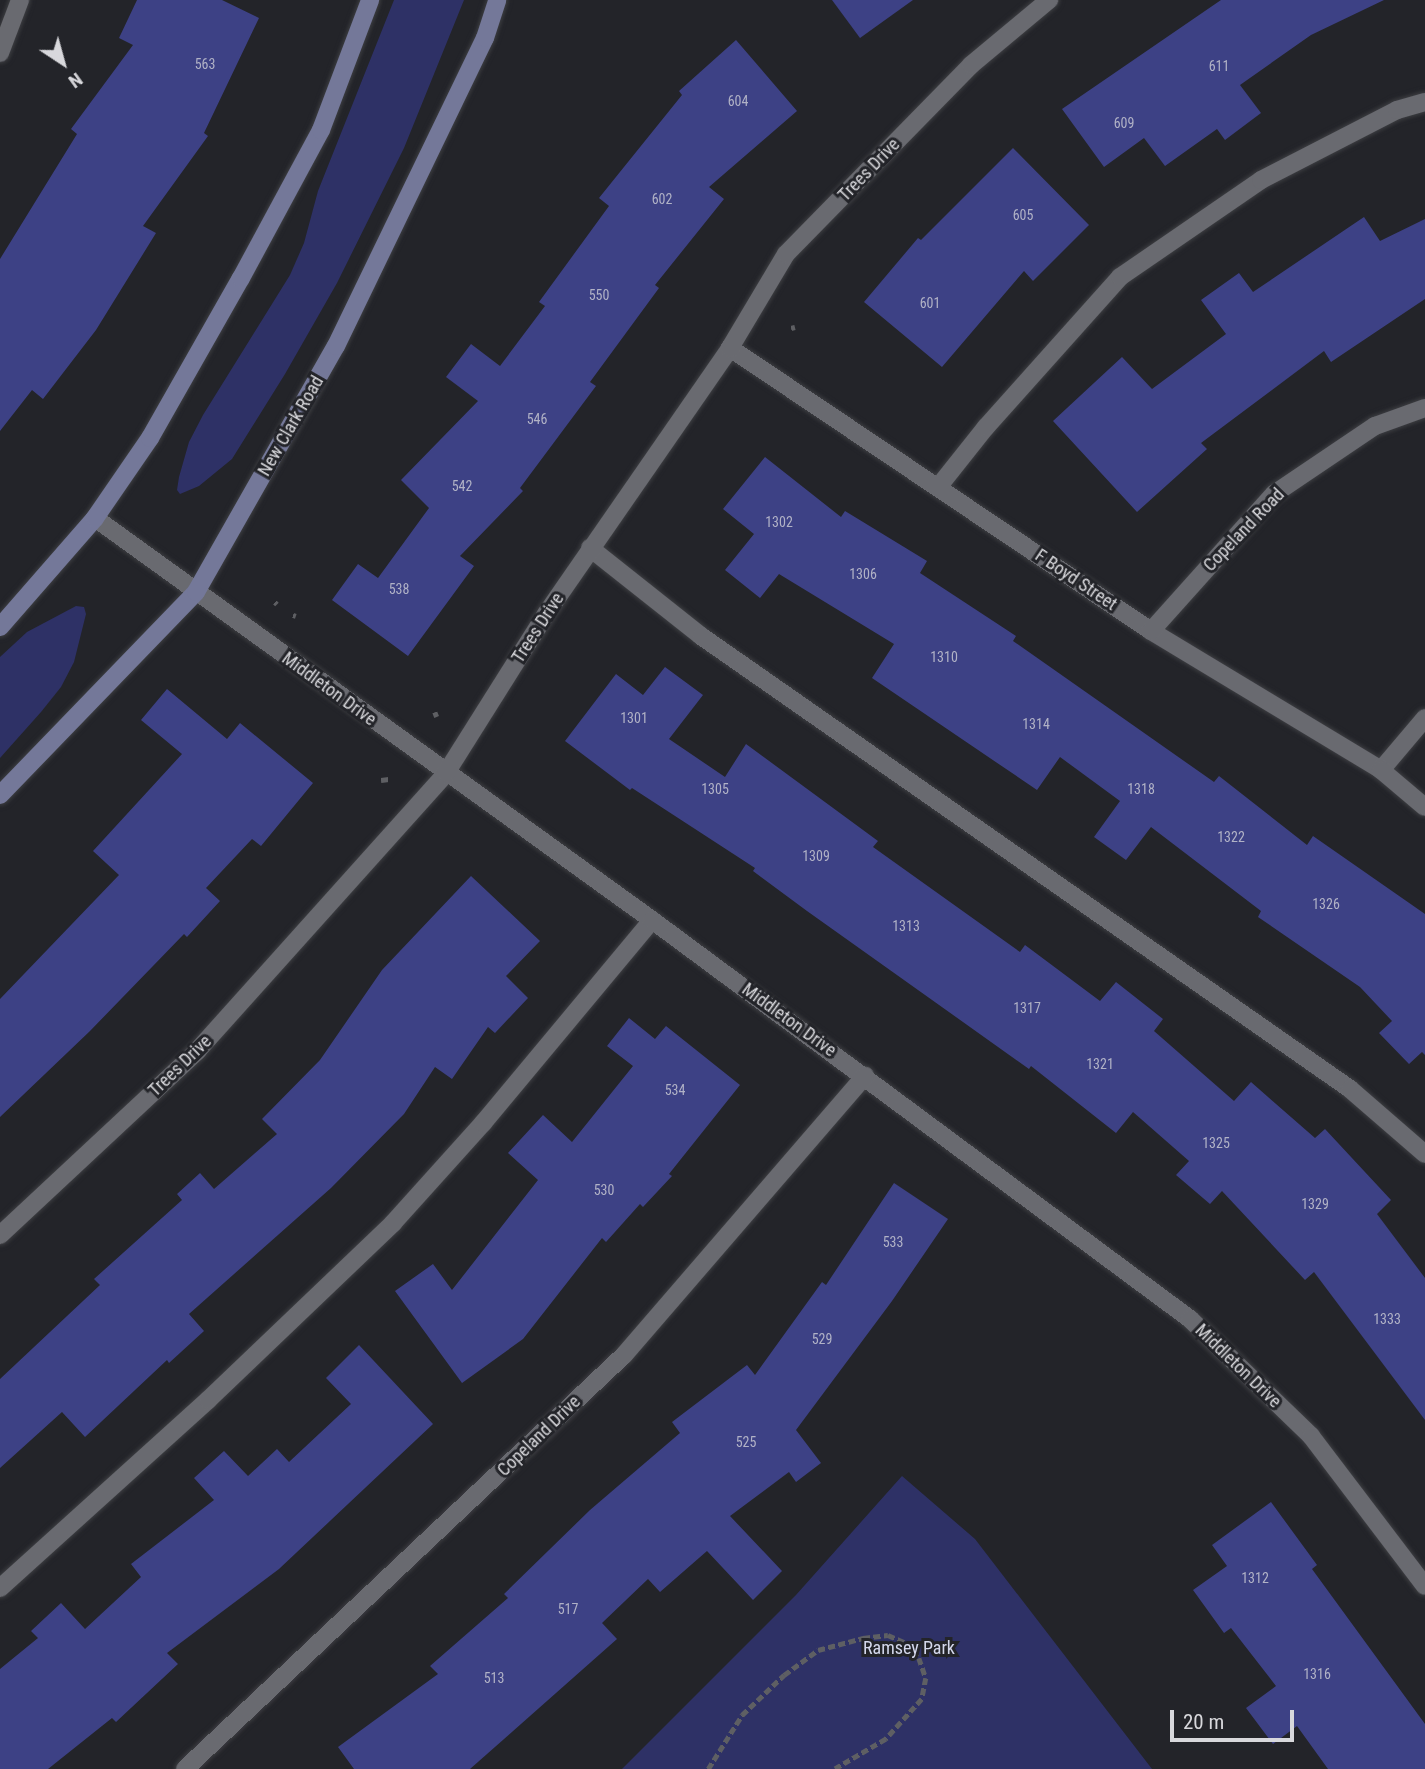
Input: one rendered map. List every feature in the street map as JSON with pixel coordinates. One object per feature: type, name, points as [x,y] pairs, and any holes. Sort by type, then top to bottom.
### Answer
[{"type":"main road","points":[[0,627],[95,519],[150,438],[242,278],[315,141],[370,0]]},
{"type":"main road","name":"New Clark Road","points":[[0,795],[196,592],[336,346],[485,38],[497,0]]},
{"type":"street","points":[[0,53],[20,0]]},
{"type":"street","name":"Trees Drive","points":[[0,1235],[197,1051],[446,773],[590,548],[730,348],[786,254],[971,65],[1049,0]]},
{"type":"street","points":[[939,486],[986,427],[1120,277],[1261,180],[1397,110],[1425,103]]},
{"type":"street","name":"F Boyd Street","points":[[730,348],[1151,631],[1381,770],[1425,807]]},
{"type":"street","name":"Copeland Road","points":[[1151,631],[1274,494],[1375,426],[1425,408]]},
{"type":"street","name":"Middleton Drive","points":[[95,519],[652,920],[1190,1319],[1311,1436],[1425,1586]]},
{"type":"street","points":[[590,548],[701,636],[1350,1089],[1425,1154]]},
{"type":"street","points":[[1381,770],[1425,718]]},
{"type":"street","points":[[0,1588],[208,1401],[393,1223],[483,1123],[652,920]]},
{"type":"street","name":"Copeland Drive","points":[[185,1769],[624,1355],[865,1076]]},
{"type":"path","points":[[381,780],[390,779]]},
{"type":"path","points":[[708,1769],[742,1715],[784,1675],[818,1650],[863,1637],[888,1635],[906,1643],[919,1658],[926,1678],[922,1699],[886,1739],[835,1769]]},
{"type":"green space","points":[[394,0],[464,0],[404,148],[337,283],[285,374],[232,459],[199,486],[180,494],[177,490],[179,477],[189,442],[290,275],[304,243],[318,191]]},
{"type":"green space","points":[[76,606],[84,607],[86,614],[74,662],[61,687],[0,758],[0,657],[27,632]]},
{"type":"green space","name":"Ramsey Park","points":[[902,1476],[975,1539],[1152,1769],[622,1769],[796,1595]]},
{"type":"building","points":[[137,0],[222,0],[259,18],[204,133],[208,136],[143,226],[156,233],[96,330],[43,399],[32,390],[0,431],[0,259],[77,134],[71,129],[133,45],[119,38]]},
{"type":"building","points":[[832,0],[913,0],[860,38]]},
{"type":"building","points":[[1221,0],[1384,0],[1311,35],[1240,85],[1261,113],[1225,140],[1217,129],[1165,166],[1144,138],[1104,167],[1062,109]]},
{"type":"building","points":[[736,40],[797,111],[709,187],[724,199],[655,285],[659,288],[590,382],[596,386],[520,488],[523,491],[460,556],[474,566],[408,656],[332,600],[358,564],[378,578],[429,508],[401,480],[478,401],[446,377],[471,344],[500,366],[545,306],[539,302],[609,206],[599,198],[682,95],[679,91]]},
{"type":"building","points":[[1013,148],[1089,225],[1033,281],[1024,271],[942,367],[864,302],[918,238],[921,240]]},
{"type":"building","points":[[1364,217],[1380,241],[1425,219],[1425,299],[1331,362],[1324,351],[1201,443],[1207,449],[1137,512],[1053,421],[1122,357],[1152,389],[1226,334],[1201,300],[1239,273],[1253,292]]},
{"type":"building","points":[[765,457],[841,517],[845,511],[927,561],[920,573],[1016,636],[1013,641],[1214,782],[1219,776],[1307,845],[1313,836],[1425,914],[1425,1055],[1422,1052],[1409,1064],[1379,1033],[1392,1021],[1360,987],[1258,917],[1261,911],[1151,827],[1126,860],[1094,837],[1120,801],[1060,757],[1037,790],[872,678],[894,644],[779,574],[760,598],[725,570],[754,534],[723,509]]},
{"type":"building","points":[[665,667],[703,695],[669,739],[725,777],[746,744],[878,841],[873,847],[1020,952],[1025,945],[1100,1001],[1116,982],[1163,1019],[1154,1031],[1234,1101],[1251,1082],[1315,1138],[1325,1129],[1391,1200],[1377,1214],[1425,1278],[1425,1420],[1314,1272],[1305,1280],[1222,1191],[1210,1204],[1176,1175],[1189,1161],[1133,1112],[1116,1133],[1031,1066],[1029,1069],[807,911],[753,871],[755,868],[632,788],[630,790],[565,741],[616,674],[643,695]]},
{"type":"building","points":[[167,689],[227,739],[240,723],[313,783],[261,846],[252,839],[206,888],[220,901],[187,937],[184,934],[90,1031],[0,1117],[0,999],[119,875],[93,851],[182,754],[141,720]]},
{"type":"building","points":[[471,876],[540,941],[506,976],[528,998],[495,1033],[488,1027],[452,1079],[435,1067],[404,1114],[331,1188],[189,1314],[204,1331],[169,1363],[167,1360],[85,1437],[62,1412],[0,1468],[0,1379],[100,1285],[94,1279],[182,1200],[177,1194],[200,1173],[214,1189],[277,1134],[262,1119],[320,1060],[382,970]]},
{"type":"building","points":[[629,1018],[655,1039],[666,1026],[740,1085],[669,1174],[672,1176],[643,1207],[640,1204],[606,1242],[602,1238],[523,1339],[462,1383],[395,1291],[433,1264],[452,1290],[538,1180],[508,1153],[543,1115],[572,1142],[633,1066],[607,1046]]},
{"type":"building","points":[[894,1183],[948,1219],[892,1301],[796,1430],[821,1463],[796,1482],[789,1472],[730,1516],[782,1571],[753,1600],[707,1551],[660,1592],[648,1579],[602,1623],[617,1639],[470,1769],[354,1769],[338,1747],[438,1674],[430,1666],[508,1598],[504,1594],[590,1510],[680,1433],[672,1422],[747,1365],[755,1375],[822,1282],[826,1285]]},
{"type":"building","points":[[359,1345],[433,1424],[279,1569],[167,1653],[178,1664],[116,1722],[112,1718],[48,1769],[0,1769],[0,1669],[38,1638],[31,1631],[61,1603],[85,1629],[141,1577],[131,1564],[214,1500],[194,1478],[224,1451],[248,1476],[277,1449],[289,1462],[351,1404],[326,1378]]},
{"type":"building","points":[[1271,1502],[1317,1565],[1312,1569],[1425,1724],[1425,1769],[1328,1769],[1297,1726],[1273,1744],[1246,1708],[1276,1686],[1231,1628],[1224,1633],[1193,1590],[1227,1566],[1212,1545]]}]
